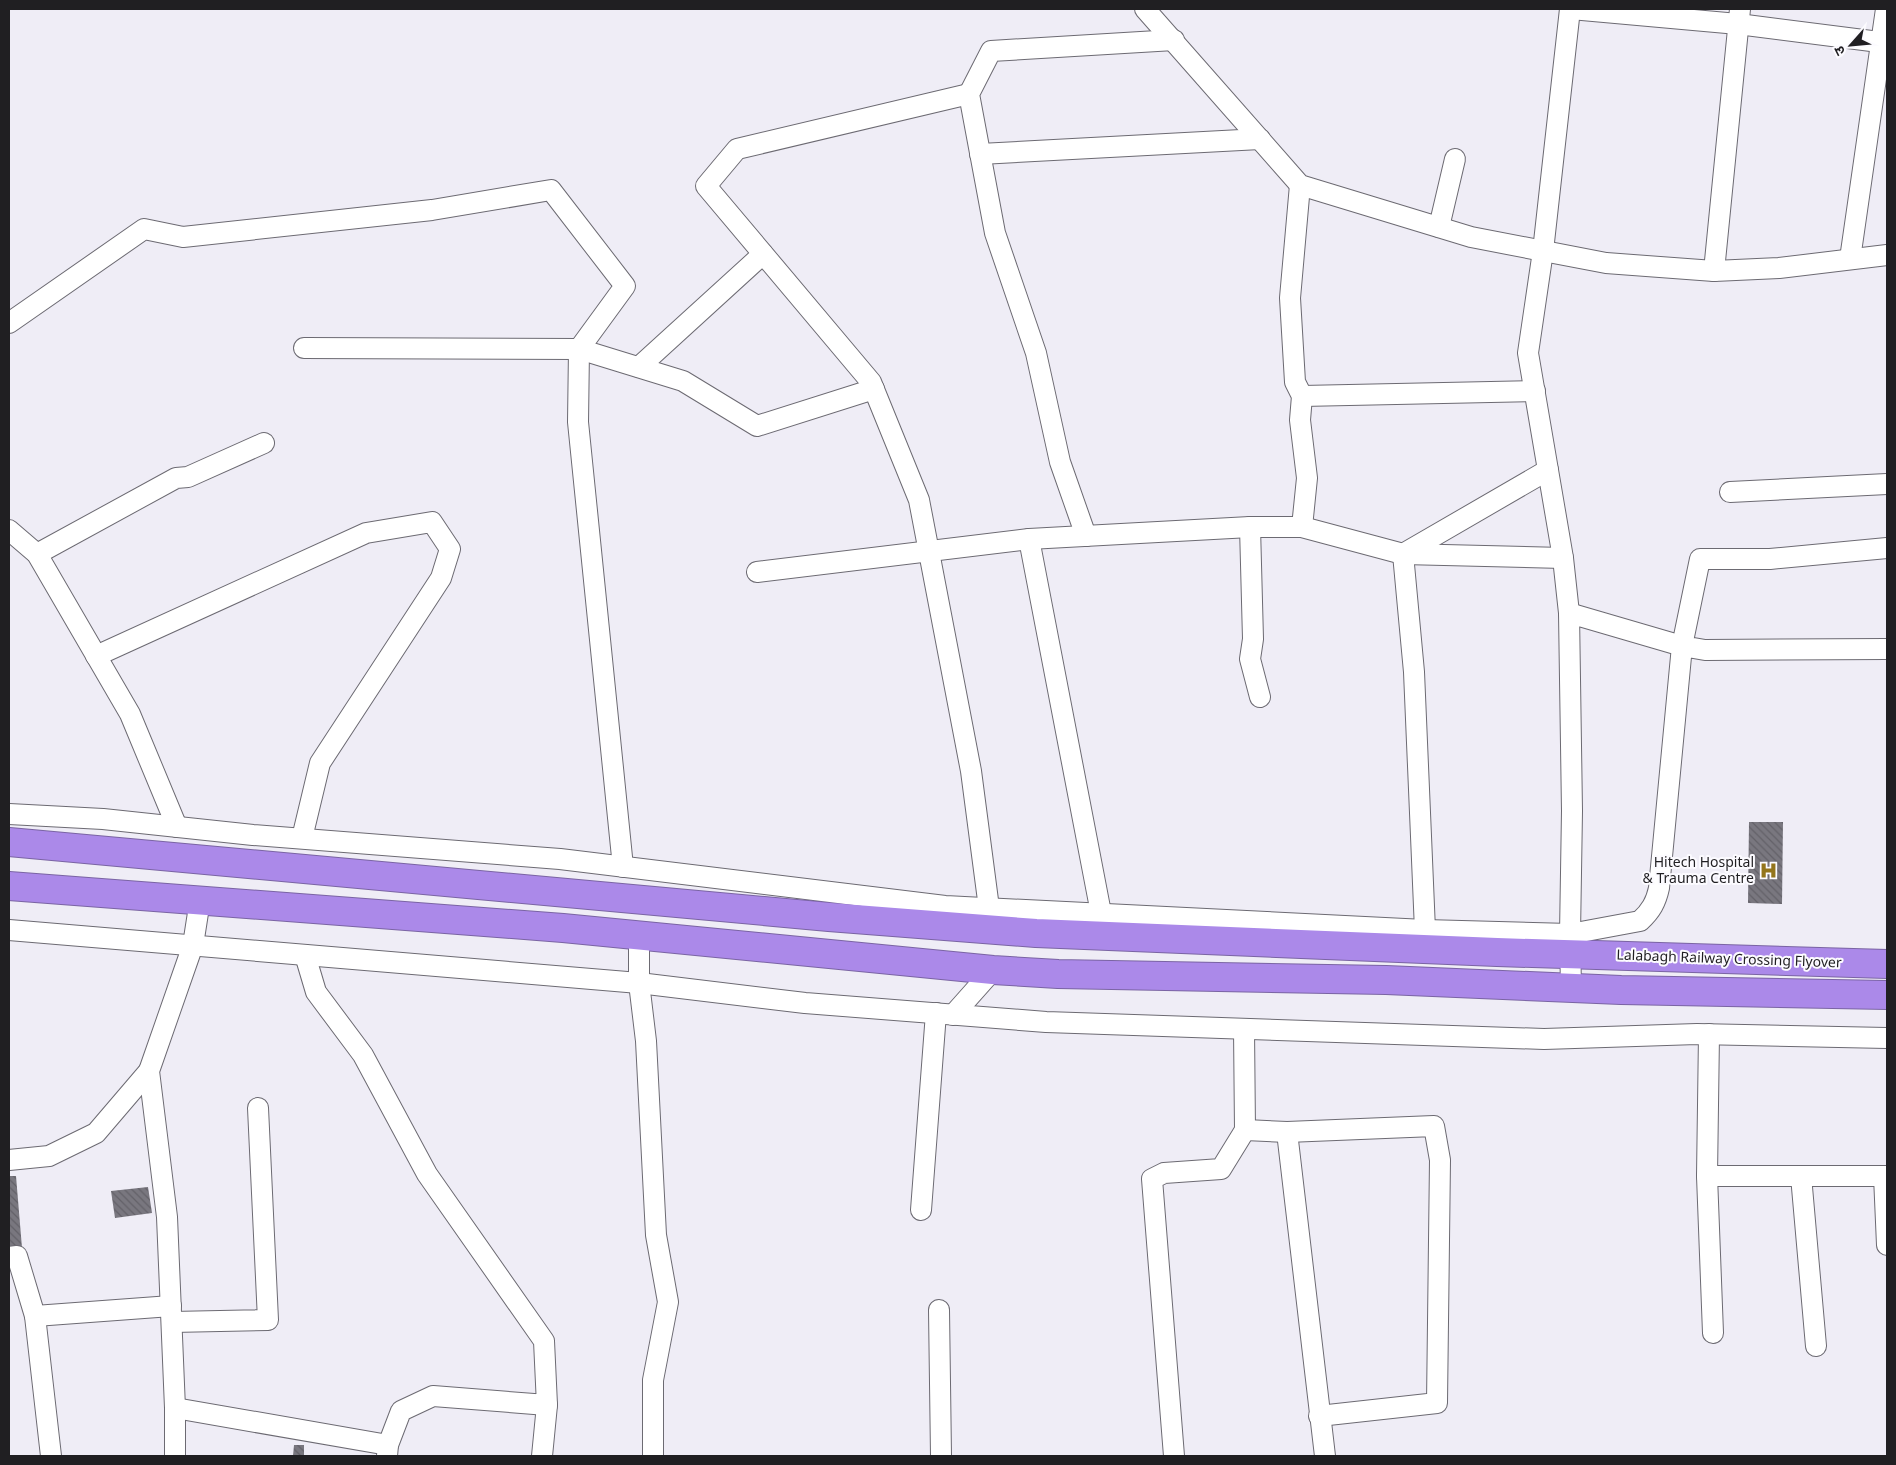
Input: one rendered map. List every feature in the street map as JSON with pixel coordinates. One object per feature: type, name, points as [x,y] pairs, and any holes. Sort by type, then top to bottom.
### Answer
[{"type":"highway","name":"Lalabagh Railway Crossing Flyover","points":[[9,842],[234,861],[819,916],[951,916],[1036,933],[1570,944],[1627,957],[1887,964]]},
{"type":"highway","points":[[9,886],[639,935],[993,970],[1058,974],[1386,980],[1571,989],[1887,995]]},
{"type":"street","points":[[1146,9],[1300,185],[1471,237],[1606,263],[1714,271],[1779,268],[1887,255]]},
{"type":"street","points":[[1571,989],[1572,811],[1569,613],[1563,558],[1528,352],[1543,251],[1570,9],[1739,16],[1884,43]]},
{"type":"street","points":[[1850,259],[1879,114],[1886,9]]},
{"type":"street","points":[[1714,271],[1739,16]]},
{"type":"street","points":[[1086,536],[1060,462],[1036,353],[995,233],[968,94],[991,51],[1174,40]]},
{"type":"street","points":[[968,94],[737,148],[706,186],[871,382],[919,500],[971,771],[989,908]]},
{"type":"street","points":[[980,154],[1260,139]]},
{"type":"street","points":[[1439,228],[1455,159]]},
{"type":"street","points":[[1300,185],[1290,298],[1295,382],[1302,396],[1300,420],[1307,478],[1302,527]]},
{"type":"street","points":[[9,323],[144,229],[184,237],[432,210],[550,190],[625,286],[579,349],[578,422],[623,866]]},
{"type":"street","points":[[639,367],[763,254]]},
{"type":"street","points":[[304,348],[579,349],[683,381],[757,426],[874,389]]},
{"type":"street","points":[[1302,396],[1535,391]]},
{"type":"street","points":[[38,554],[176,478],[188,477],[264,442]]},
{"type":"street","points":[[1403,554],[1548,470]]},
{"type":"street","points":[[1730,492],[1887,484]]},
{"type":"street","points":[[96,656],[366,533],[432,522],[450,549],[442,578],[320,763],[302,838]]},
{"type":"street","points":[[1250,527],[1253,639],[1250,659],[1260,697]]},
{"type":"street","points":[[756,572],[1029,539],[1250,527],[1302,527],[1403,554],[1563,558]]},
{"type":"street","points":[[9,530],[38,554],[130,714],[177,826]]},
{"type":"street","points":[[1029,539],[1101,913]]},
{"type":"street","points":[[9,814],[103,819],[253,835],[560,859],[623,866],[951,916],[989,908],[1101,913],[1425,930],[1570,944],[1640,920],[1648,914],[1657,898],[1682,646],[1700,559],[1770,559],[1887,548]]},
{"type":"street","points":[[1403,554],[1414,672],[1425,930]]},
{"type":"street","points":[[1569,613],[1682,646],[1705,650],[1887,648]]},
{"type":"street","points":[[234,861],[253,835]]},
{"type":"street","points":[[9,1160],[49,1156],[96,1132],[149,1071],[193,946],[200,900]]},
{"type":"street","points":[[9,930],[639,983],[805,1003],[1046,1022],[1544,1039],[1709,1034],[1887,1038]]},
{"type":"street","points":[[639,935],[639,983],[646,1041],[656,1235],[668,1302],[653,1380],[653,1456]]},
{"type":"street","points":[[305,955],[316,992],[363,1055],[428,1174],[544,1341],[547,1405],[542,1456]]},
{"type":"street","points":[[921,1210],[945,1014],[993,970]]},
{"type":"street","points":[[1174,1456],[1152,1179],[1164,1173],[1220,1169],[1245,1130],[1244,1029]]},
{"type":"street","points":[[1709,1034],[1707,1176],[1713,1333]]},
{"type":"street","points":[[149,1071],[167,1217],[175,1408],[175,1456]]},
{"type":"street","points":[[35,1316],[171,1314],[268,1320],[258,1108]]},
{"type":"street","points":[[1245,1130],[1287,1132],[1434,1126],[1440,1160],[1437,1403],[1319,1416]]},
{"type":"street","points":[[1287,1132],[1325,1456]]},
{"type":"street","points":[[1707,1176],[1885,1176],[1887,1245]]},
{"type":"street","points":[[1801,1176],[1816,1346]]},
{"type":"street","points":[[9,1256],[17,1256],[35,1316],[51,1456]]},
{"type":"street","points":[[939,1310],[941,1456]]},
{"type":"street","points":[[175,1408],[388,1451],[401,1410],[433,1396],[547,1405]]},
{"type":"building","points":[[1749,822],[1783,822],[1782,904],[1748,903]]},
{"type":"building","points":[[9,1176],[16,1176],[22,1248],[9,1249]]},
{"type":"building","points":[[148,1187],[152,1213],[115,1218],[111,1191]]},
{"type":"building","points":[[294,1445],[304,1445],[304,1456],[293,1456]]},
{"type":"place","name":"Hitech Hospital & Trauma Centre","points":[[1768,871]]}]
